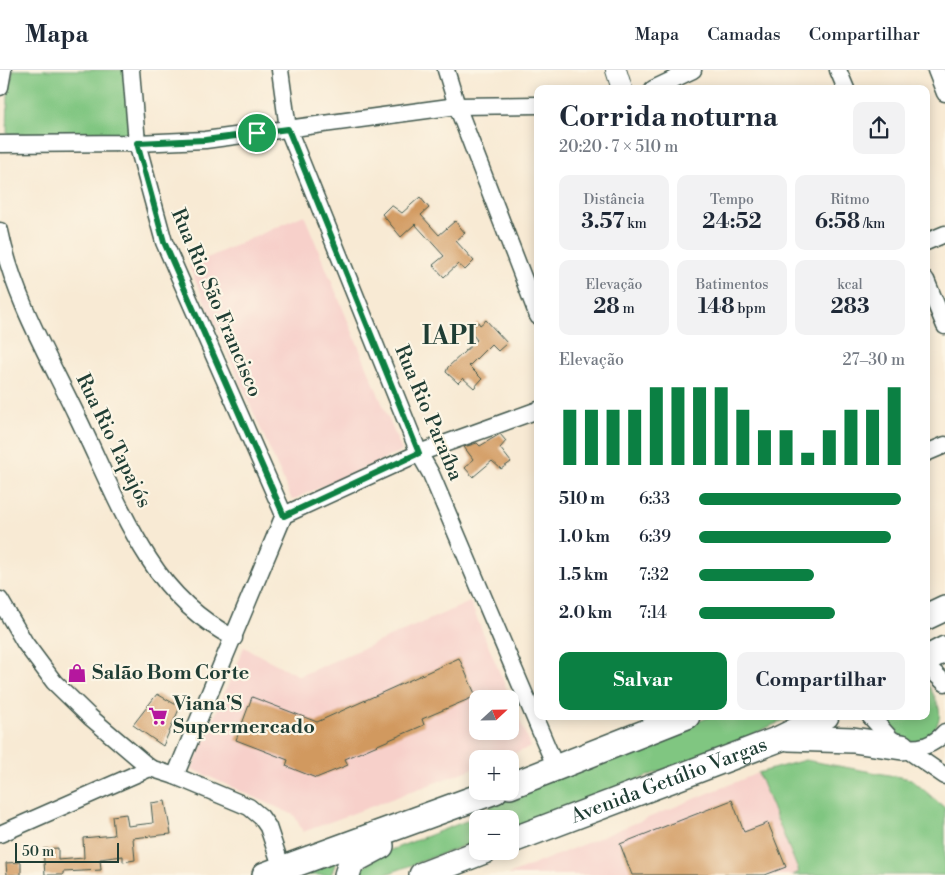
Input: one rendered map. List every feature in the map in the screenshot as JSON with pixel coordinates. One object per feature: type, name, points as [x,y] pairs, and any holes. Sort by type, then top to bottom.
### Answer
[{"type":"main road","points":[[930,615],[945,608]]},
{"type":"main road","points":[[930,657],[945,649]]},
{"type":"main road","points":[[519,782],[677,720]]},
{"type":"main road","name":"Avenida Getúlio Vargas","points":[[519,839],[779,739],[818,720]]},
{"type":"main road","points":[[779,739],[853,740],[902,747]]},
{"type":"main road","points":[[276,873],[471,800]]},
{"type":"main road","points":[[347,875],[351,862],[362,855],[413,832],[424,818]]},
{"type":"main road","points":[[422,875],[469,857]]},
{"type":"street","points":[[0,87],[3,70]]},
{"type":"street","name":"Rua Rio São Francisco","points":[[131,70],[137,143],[164,242],[284,516]]},
{"type":"street","name":"Rua Rio Paraíba","points":[[280,70],[288,129],[419,453],[431,474],[534,716]]},
{"type":"street","points":[[446,70],[457,106],[534,306]]},
{"type":"street","points":[[616,70],[621,85]]},
{"type":"street","points":[[677,83],[693,70]]},
{"type":"street","points":[[838,70],[844,85]]},
{"type":"street","points":[[936,70],[945,93]]},
{"type":"street","points":[[0,144],[137,143],[205,140],[457,106],[534,105]]},
{"type":"street","name":"Rua Rio Tapajós","points":[[0,230],[4,251],[20,295],[115,496],[149,559],[186,605],[212,627],[234,638]]},
{"type":"street","points":[[930,240],[945,234]]},
{"type":"street","points":[[930,290],[945,326]]},
{"type":"street","points":[[175,776],[284,516],[419,453],[534,411]]},
{"type":"street","points":[[930,451],[945,445]]},
{"type":"street","points":[[0,600],[25,643],[54,682],[90,717],[150,768],[175,776],[249,807],[268,827],[276,873]]},
{"type":"street","points":[[930,669],[945,683]]},
{"type":"street","name":"Rua Rio Paraíba","points":[[536,720],[556,768]]},
{"type":"street","points":[[873,720],[882,732],[945,774]]},
{"type":"street","points":[[902,747],[915,748],[939,737],[938,764],[945,774]]},
{"type":"street","points":[[0,834],[150,768]]},
{"type":"shaded area","points":[[304,215],[402,451],[292,500],[189,266]]},
{"type":"shaded area","points":[[470,602],[507,690],[469,690],[469,740],[519,740],[519,718],[531,747],[519,752],[469,750],[469,770],[303,832],[294,815],[192,769],[244,647],[299,676]]},
{"type":"shaded area","points":[[758,773],[800,872],[793,875],[508,875]]},
{"type":"green space","points":[[13,70],[126,70],[131,137],[7,134],[8,95]]},
{"type":"green space","points":[[930,688],[937,701],[940,716],[934,729],[920,746],[899,735],[888,720],[930,720]]},
{"type":"green space","points":[[702,720],[784,720],[733,743],[519,826],[519,810],[486,810],[501,800],[519,800],[519,792]]},
{"type":"green space","points":[[805,760],[911,779],[945,808],[945,875],[793,875],[799,872],[758,773]]},
{"type":"green space","points":[[469,820],[469,844],[384,875],[356,875],[357,872],[383,853]]},
{"type":"green space","points":[[337,860],[331,875],[296,875]]},
{"type":"building","points":[[420,197],[429,208],[421,215],[439,235],[455,221],[465,233],[456,241],[474,261],[465,270],[458,264],[444,277],[433,265],[444,256],[415,224],[401,237],[382,214],[391,205],[402,213]]},
{"type":"building","points":[[486,320],[507,343],[498,351],[491,344],[469,366],[482,379],[474,388],[463,378],[458,383],[446,372],[448,367],[477,340],[469,330],[478,322],[480,325]]},
{"type":"building","points":[[500,434],[506,441],[500,448],[511,462],[501,469],[492,461],[473,477],[465,468],[473,459],[464,447],[477,443],[480,446]]},
{"type":"building","points":[[459,658],[473,690],[469,690],[469,699],[422,719],[424,725],[345,759],[348,765],[316,778],[286,766],[288,760],[236,740],[252,697],[317,722]]},
{"type":"building","name":"Viana'S Supermercado","points":[[157,694],[180,707],[163,746],[133,725]]},
{"type":"building","points":[[732,800],[744,832],[768,823],[786,867],[765,875],[632,875],[620,844]]},
{"type":"building","points":[[165,801],[171,834],[133,838],[135,860],[123,862],[123,856],[100,859],[101,870],[63,872],[63,875],[45,875],[43,849],[58,848],[58,860],[84,858],[83,838],[114,835],[112,816],[126,814],[128,826],[153,823],[151,803]]},
{"type":"building","points":[[21,862],[21,875],[7,875],[6,863]]},
{"type":"place","name":"Salão Bom Corte","points":[[77,673]]},
{"type":"place","name":"Viana'S Supermercado","points":[[158,716]]},
{"type":"district","name":"IAPI","points":[[449,336]]},
{"type":"route","points":[[288,129],[419,453],[284,516],[164,242],[152,206],[137,143],[205,140],[257,133],[288,129]]}]
